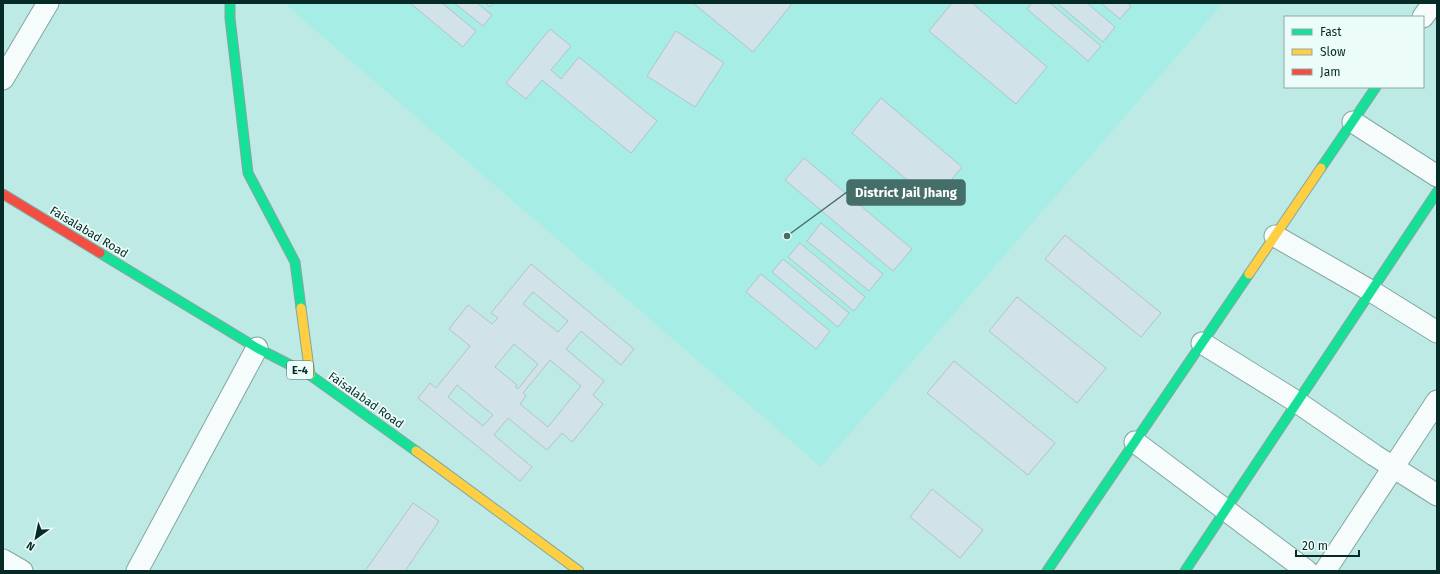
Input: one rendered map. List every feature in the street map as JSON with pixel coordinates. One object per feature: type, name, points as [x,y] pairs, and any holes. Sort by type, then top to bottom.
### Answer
[{"type":"street","points":[[3,79],[48,3]]},
{"type":"street","points":[[230,3],[230,18],[248,173],[295,262],[310,375]]},
{"type":"street","points":[[1424,16],[1433,3]]},
{"type":"street","points":[[1047,571],[1375,88]]},
{"type":"street","points":[[1353,122],[1437,176]]},
{"type":"street","points":[[1185,571],[1437,192]]},
{"type":"street","name":"Faisalabad Road","points":[[3,194],[257,348],[310,375],[426,458],[579,571]]},
{"type":"street","points":[[1275,236],[1371,291],[1437,332]]},
{"type":"street","points":[[1202,343],[1297,402],[1437,495]]},
{"type":"street","points":[[138,571],[257,348]]},
{"type":"street","points":[[1325,571],[1437,401]]},
{"type":"street","points":[[1135,442],[1307,571]]},
{"type":"street","points":[[3,560],[22,571]]},
{"type":"shaded area","points":[[1223,3],[821,467],[285,4]]},
{"type":"building","points":[[410,3],[442,3],[476,31],[463,47]]},
{"type":"building","points":[[454,3],[477,3],[492,15],[483,26]]},
{"type":"building","points":[[485,3],[493,3],[490,7]]},
{"type":"building","points":[[693,3],[790,3],[791,5],[753,52]]},
{"type":"building","points":[[952,3],[972,3],[1047,67],[1016,104],[929,31]]},
{"type":"building","points":[[1032,3],[1050,3],[1101,46],[1088,61],[1027,9]]},
{"type":"building","points":[[1057,3],[1087,3],[1115,27],[1103,42]]},
{"type":"building","points":[[1101,3],[1127,3],[1131,6],[1120,19]]},
{"type":"building","points":[[550,29],[571,46],[551,70],[561,79],[579,57],[657,121],[631,153],[542,80],[526,99],[506,83]]},
{"type":"building","points":[[676,31],[724,63],[695,107],[647,76]]},
{"type":"building","points":[[881,98],[962,167],[933,202],[852,133]]},
{"type":"building","points":[[804,158],[912,249],[893,271],[785,180]]},
{"type":"building","points":[[821,223],[883,274],[869,291],[807,241]]},
{"type":"building","points":[[1065,235],[1161,313],[1141,337],[1045,259]]},
{"type":"building","points":[[800,243],[865,297],[854,311],[788,257]]},
{"type":"building","points":[[783,259],[849,313],[838,327],[772,272]]},
{"type":"building","points":[[531,264],[634,349],[621,365],[581,331],[566,349],[604,381],[593,395],[603,404],[572,442],[562,433],[547,450],[508,418],[494,435],[532,467],[520,481],[418,398],[430,383],[436,388],[470,346],[449,329],[468,305],[492,324],[498,318],[491,313]],"holes":[[[533,292],[568,321],[558,332],[523,304]],[[514,344],[538,364],[518,389],[515,387],[517,385],[495,367]],[[550,360],[581,386],[548,427],[520,404],[526,396],[523,393]],[[457,385],[493,415],[483,426],[448,397]]]},
{"type":"building","points":[[761,274],[830,331],[816,349],[746,292]]},
{"type":"building","points":[[1017,297],[1106,368],[1077,403],[989,331]]},
{"type":"building","points":[[954,361],[1055,443],[1028,475],[927,393]]},
{"type":"building","points":[[932,489],[983,530],[960,558],[910,517]]},
{"type":"building","points":[[413,503],[439,521],[405,571],[365,571]]},
{"type":"traffic: fast","points":[[230,3],[230,18],[248,173],[295,262],[301,308]]},
{"type":"traffic: fast","points":[[1321,168],[1375,88]]},
{"type":"traffic: fast","points":[[1185,571],[1437,192]]},
{"type":"traffic: fast","points":[[100,253],[257,348],[310,375],[416,451]]},
{"type":"traffic: fast","points":[[1047,571],[1249,274]]},
{"type":"traffic: slow","points":[[1249,274],[1321,168]]},
{"type":"traffic: slow","points":[[301,308],[310,375]]},
{"type":"traffic: slow","points":[[416,451],[579,571]]},
{"type":"traffic: jam","points":[[3,194],[100,253]]},
{"type":"place","name":"District Jail Jhang","points":[[787,236]]}]
